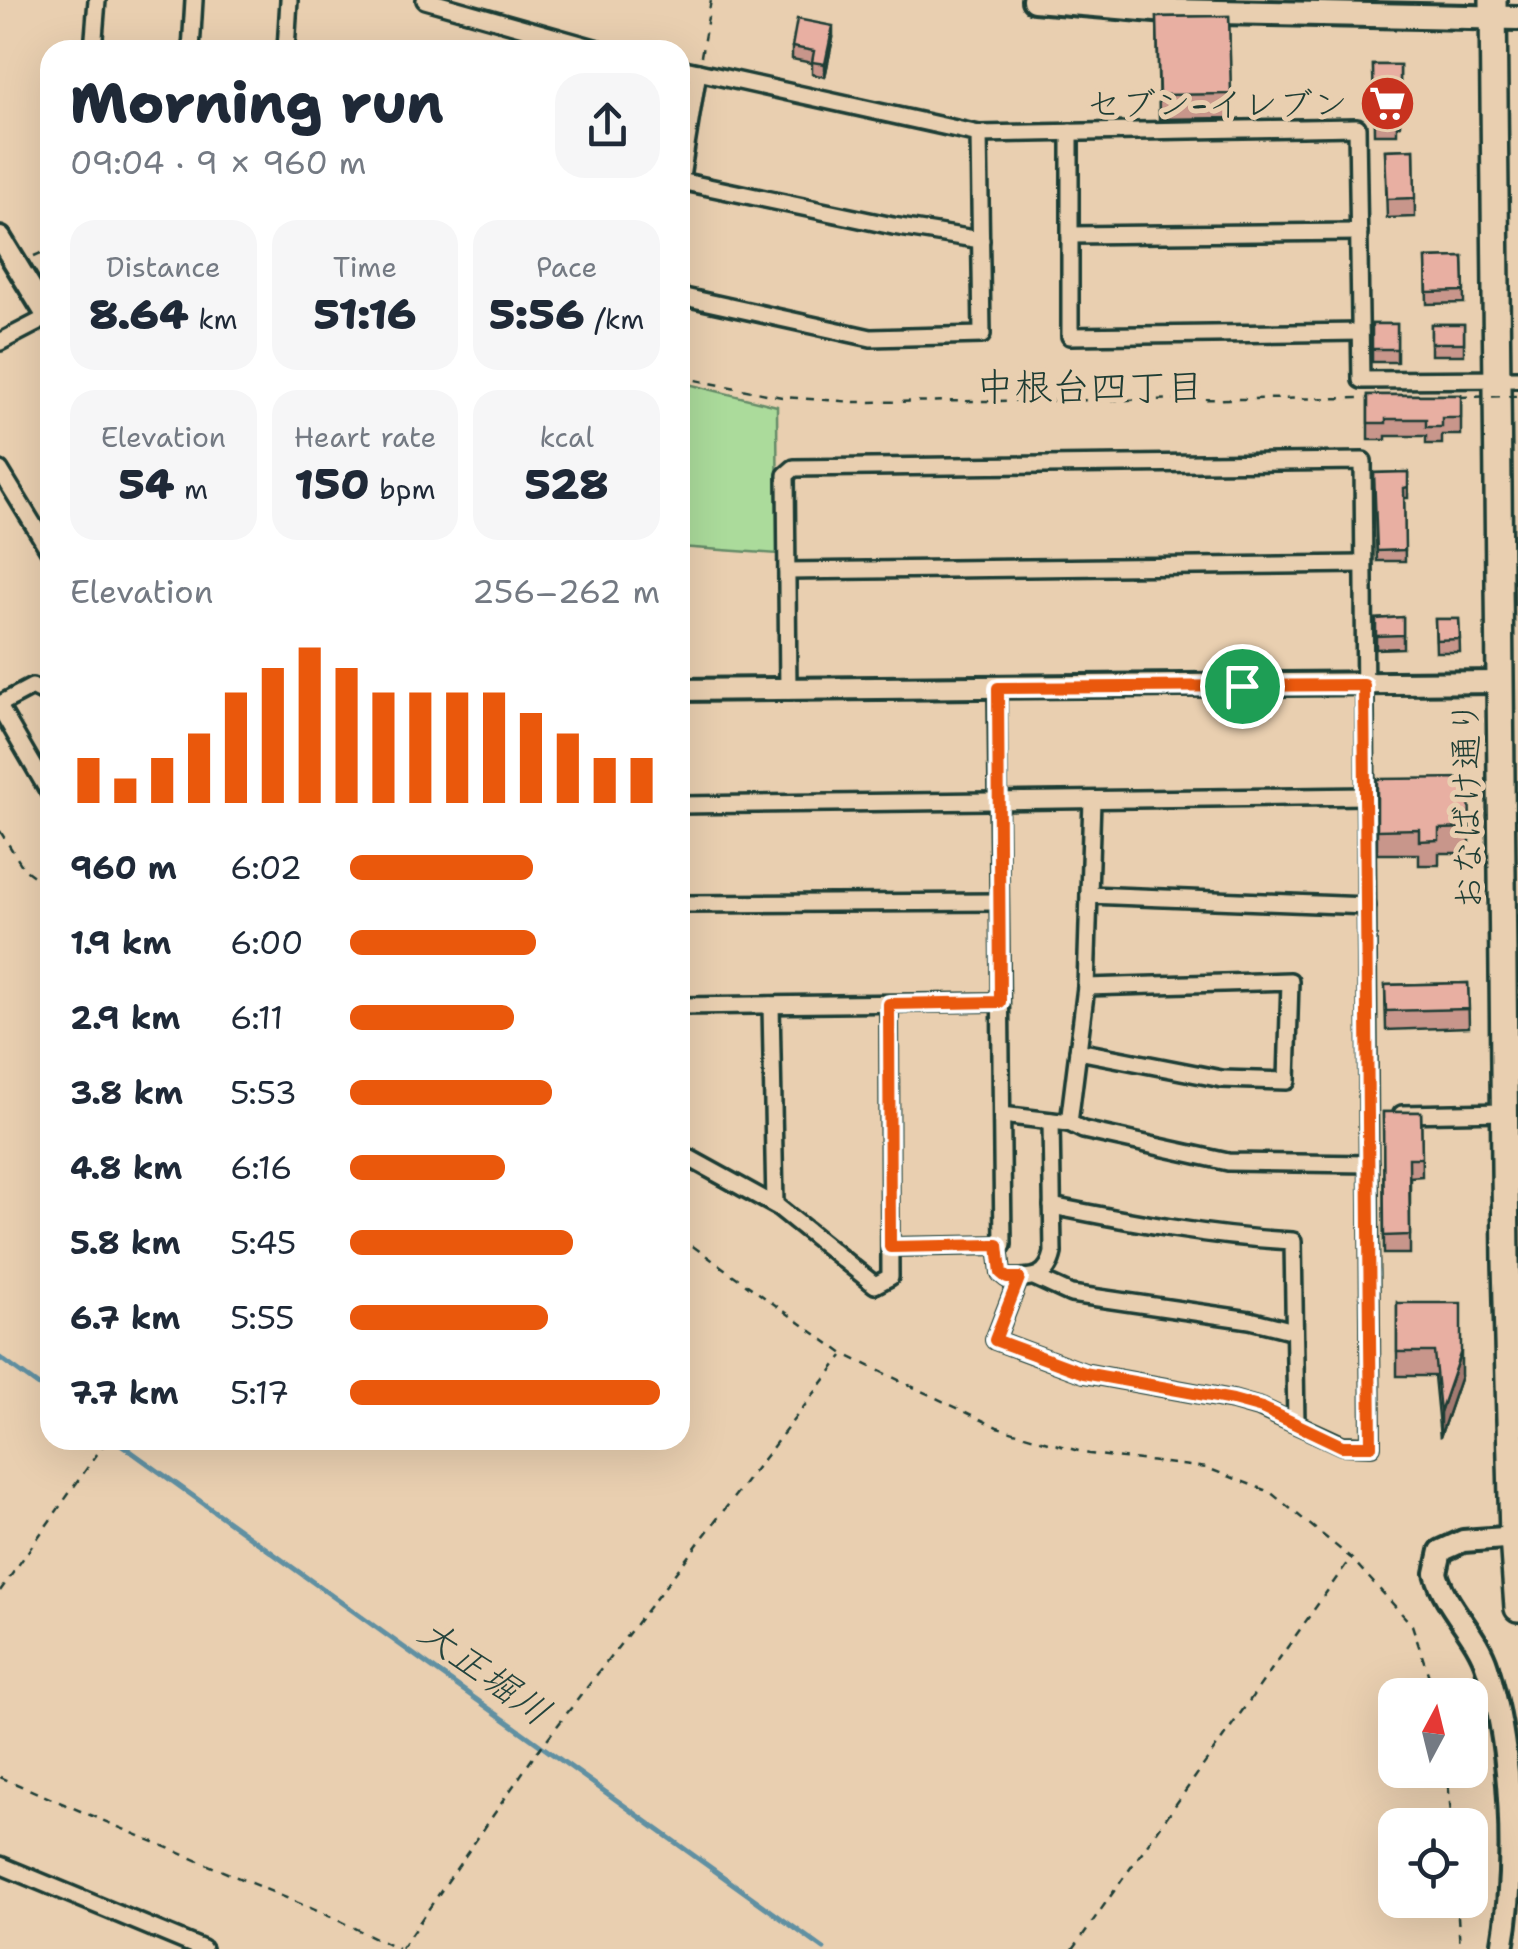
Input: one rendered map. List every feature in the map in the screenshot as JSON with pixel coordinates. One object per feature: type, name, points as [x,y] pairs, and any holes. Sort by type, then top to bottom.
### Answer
[{"type":"main road","points":[[1034,0],[1168,12],[1501,12]]},
{"type":"main road","name":"おなばけ通り","points":[[1501,12],[1508,379],[1500,682],[1505,1112],[1518,1608]]},
{"type":"street","points":[[94,40],[97,0]]},
{"type":"street","points":[[192,40],[194,0]]},
{"type":"street","points":[[287,40],[289,0]]},
{"type":"street","points":[[425,0],[567,40]]},
{"type":"street","points":[[690,70],[979,134],[1357,128],[1360,380],[1508,379]]},
{"type":"street","points":[[690,121],[698,72]]},
{"type":"street","points":[[1070,132],[1070,336],[1360,332]]},
{"type":"street","points":[[690,298],[871,338],[982,335],[979,134]]},
{"type":"street","points":[[690,184],[980,240]]},
{"type":"street","points":[[1070,235],[1358,232]]},
{"type":"street","points":[[0,238],[40,302]]},
{"type":"street","points":[[0,342],[40,322]]},
{"type":"street","points":[[788,691],[786,475],[794,468],[1362,460],[1371,1446],[1342,1446],[1262,1408],[1202,1392],[1084,1373],[995,1340],[1019,1278]]},
{"type":"street","points":[[0,470],[40,536]]},
{"type":"street","points":[[787,572],[1364,564]]},
{"type":"street","points":[[690,690],[1500,682]]},
{"type":"street","points":[[40,691],[32,687],[0,706],[40,776]]},
{"type":"street","points":[[890,1247],[1003,1245],[998,688]]},
{"type":"street","points":[[690,805],[1366,796]]},
{"type":"street","points":[[1069,1122],[1086,986],[1092,800]]},
{"type":"street","points":[[1089,895],[1367,906]]},
{"type":"street","points":[[690,904],[1000,902]]},
{"type":"street","points":[[1078,1051],[1222,1079],[1287,1081],[1290,980],[1086,986]]},
{"type":"street","points":[[690,1006],[1000,1002]]},
{"type":"street","points":[[690,1159],[775,1206],[875,1285],[890,1277],[889,1004]]},
{"type":"street","points":[[771,1005],[775,1206]]},
{"type":"street","points":[[1368,1114],[1505,1112]]},
{"type":"street","points":[[1002,1116],[1069,1122],[1083,1130],[1228,1162],[1369,1164]]},
{"type":"street","points":[[1036,1278],[1050,1267],[1051,1121]]},
{"type":"street","points":[[1052,1206],[1146,1225],[1294,1241],[1296,1423]]},
{"type":"street","points":[[998,1245],[1001,1273],[1007,1278],[1036,1278],[1071,1294],[1250,1320],[1294,1331]]},
{"type":"street","points":[[1502,1949],[1512,1884],[1500,1723],[1486,1664],[1436,1573],[1442,1551],[1462,1541],[1515,1537]]},
{"type":"street","points":[[0,1865],[203,1949]]},
{"type":"path","points":[[698,72],[711,0]]},
{"type":"path","points":[[690,379],[782,397],[855,402],[1380,398]]},
{"type":"path","points":[[1458,397],[1518,396]]},
{"type":"path","points":[[0,831],[24,869],[40,881]]},
{"type":"path","points":[[690,1244],[844,1354],[997,1426],[1089,1454],[1207,1468],[1270,1492],[1351,1558],[1412,1626],[1429,1678]]},
{"type":"path","points":[[0,1778],[400,1949],[540,1749],[844,1354]]},
{"type":"path","points":[[0,1591],[99,1450]]},
{"type":"path","points":[[1073,1949],[1351,1558]]},
{"type":"path","points":[[1458,1918],[1460,1949]]},
{"type":"green space","points":[[690,384],[777,406],[778,554],[690,548]]},
{"type":"building","points":[[1229,16],[1231,94],[1159,95],[1157,17]]},
{"type":"building","points":[[797,19],[833,26],[825,64],[812,62],[814,51],[792,47]]},
{"type":"building","name":"セブン-イレブン","points":[[1373,65],[1400,65],[1397,115],[1374,115]]},
{"type":"building","points":[[1414,149],[1415,198],[1387,199],[1385,150]]},
{"type":"building","points":[[1463,257],[1464,291],[1427,292],[1426,258]]},
{"type":"building","points":[[1372,324],[1397,324],[1397,349],[1372,349]]},
{"type":"building","points":[[1431,324],[1464,324],[1464,343],[1431,343]]},
{"type":"building","points":[[1368,395],[1461,395],[1461,418],[1442,418],[1442,427],[1426,427],[1426,419],[1368,423]]},
{"type":"building","points":[[1408,472],[1408,487],[1404,488],[1405,550],[1377,551],[1374,473]]},
{"type":"building","points":[[1403,617],[1403,635],[1376,636],[1376,619]]},
{"type":"building","points":[[1435,619],[1459,619],[1460,639],[1436,640]]},
{"type":"building","points":[[1469,778],[1470,828],[1439,829],[1439,840],[1419,841],[1419,829],[1377,830],[1377,779]]},
{"type":"building","points":[[1468,983],[1469,1009],[1386,1011],[1385,985]]},
{"type":"building","points":[[1383,1112],[1421,1112],[1422,1158],[1409,1158],[1410,1235],[1384,1236]]},
{"type":"building","points":[[1397,1303],[1461,1303],[1461,1351],[1440,1412],[1434,1352],[1397,1352]]},
{"type":"waterway","name":"大正堀川","points":[[0,1358],[40,1387]]},
{"type":"waterway","name":"大正堀川","points":[[129,1450],[824,1949]]},
{"type":"place","name":"セブン-イレブン","points":[[1387,104]]},
{"type":"district","name":"中根台四丁目","points":[[1090,387]]},
{"type":"route","points":[[1364,685],[1371,1446],[1342,1446],[1262,1408],[1202,1392],[1084,1373],[995,1340],[1019,1278],[1007,1278],[1001,1273],[998,1245],[890,1247],[889,1004],[1000,1002],[998,688],[1242,686],[1364,685]]}]
